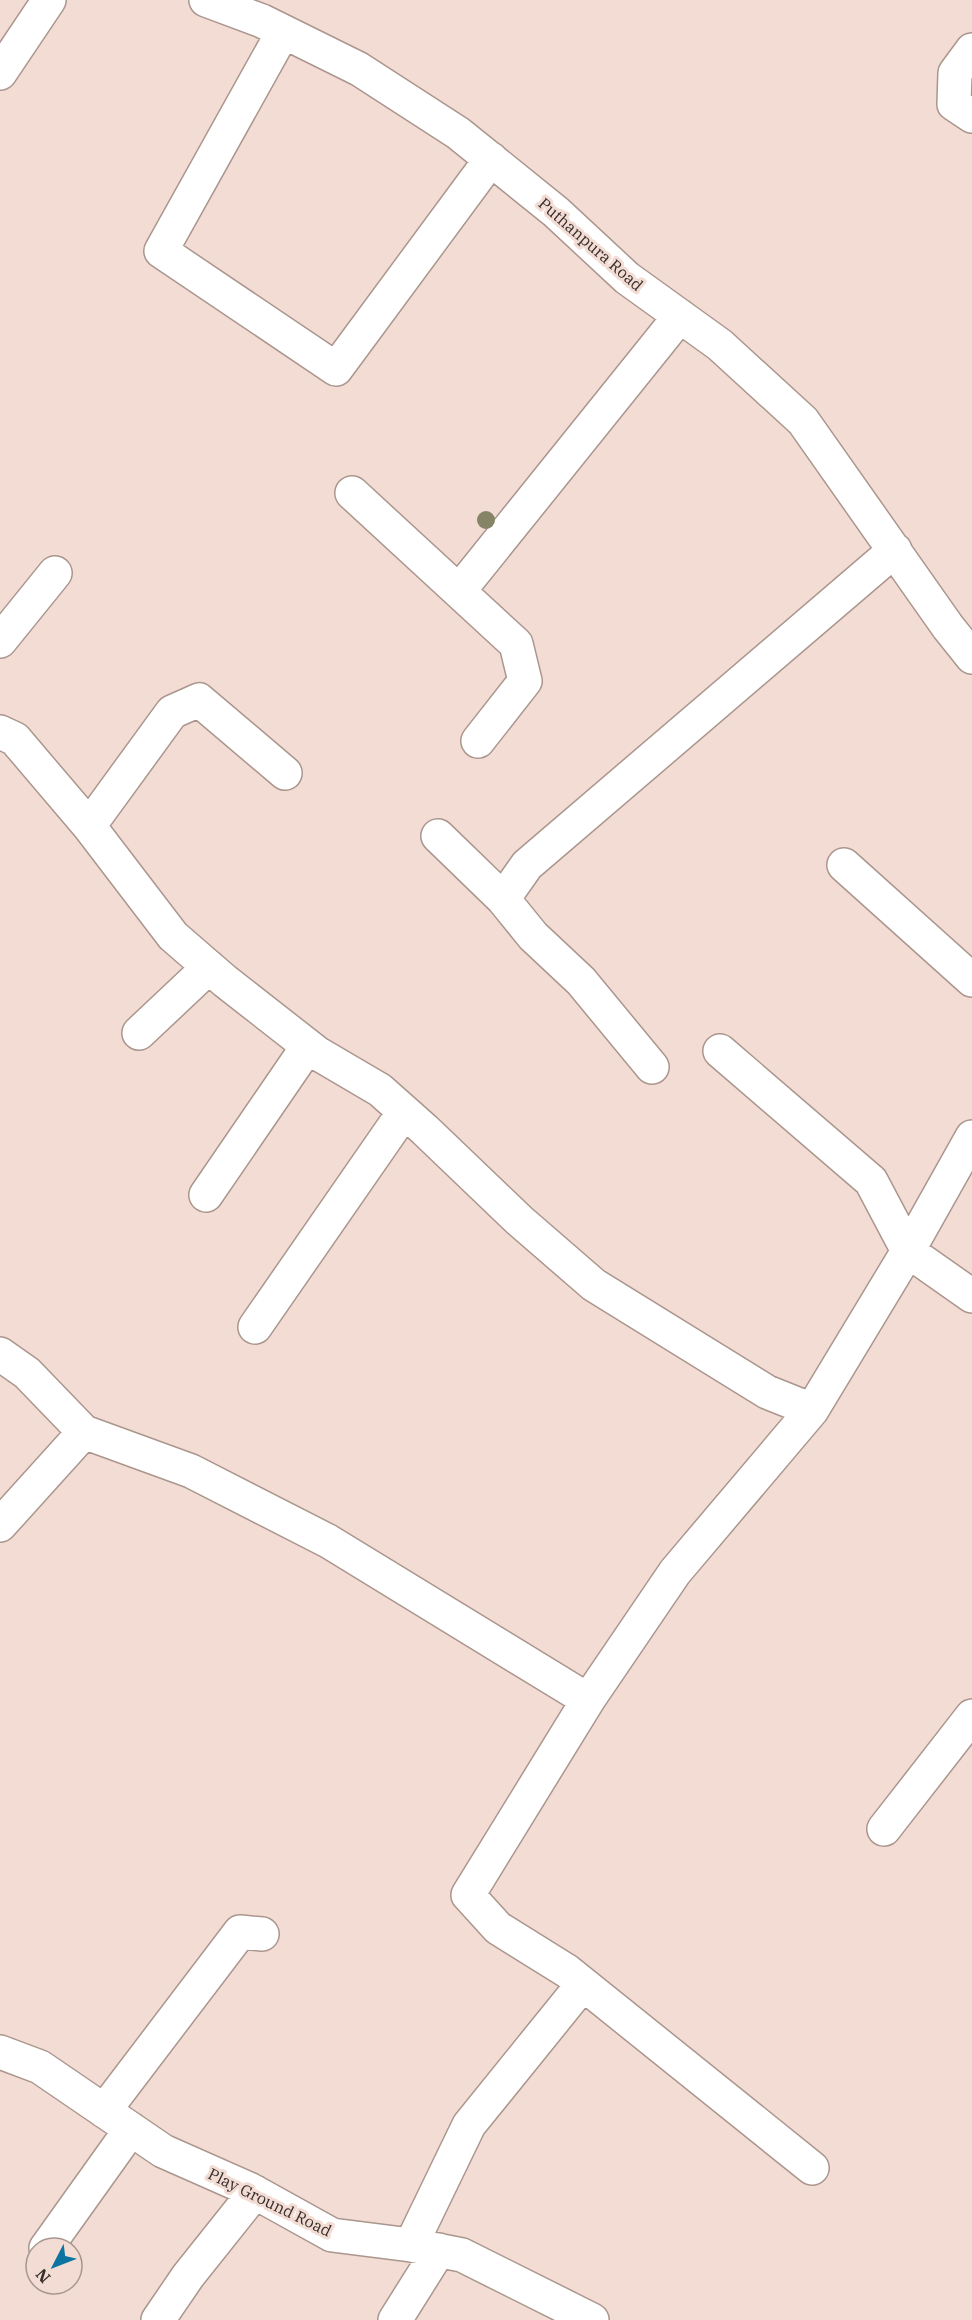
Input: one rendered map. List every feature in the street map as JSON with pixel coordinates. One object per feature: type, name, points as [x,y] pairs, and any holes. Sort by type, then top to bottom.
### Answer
[{"type":"street","points":[[0,73],[49,0]]},
{"type":"street","name":"Puthanpura Road","points":[[206,0],[262,21],[359,69],[458,133],[556,212],[627,278],[720,345],[803,421],[972,657]]},
{"type":"street","points":[[283,32],[160,251],[336,369],[491,159]]},
{"type":"street","points":[[972,50],[955,73],[954,104],[972,116]]},
{"type":"street","points":[[459,591],[680,316]]},
{"type":"street","points":[[352,493],[516,644],[525,681],[478,741]]},
{"type":"street","points":[[503,899],[526,866],[895,550]]},
{"type":"street","points":[[0,641],[55,573]]},
{"type":"street","points":[[89,826],[172,712],[199,700],[285,773]]},
{"type":"street","points":[[0,732],[15,739],[89,826],[173,936],[209,967],[308,1047],[380,1090],[519,1220],[594,1285],[767,1392],[812,1410]]},
{"type":"street","points":[[438,836],[503,899],[533,936],[581,981],[652,1067]]},
{"type":"street","points":[[844,865],[972,980]]},
{"type":"street","points":[[139,1033],[209,967]]},
{"type":"street","points":[[206,1195],[308,1047]]},
{"type":"street","points":[[720,1051],[871,1181],[908,1251],[972,1296]]},
{"type":"street","points":[[255,1327],[404,1112]]},
{"type":"street","points":[[812,2168],[567,1971],[498,1928],[468,1895],[588,1700],[675,1572],[812,1410],[908,1251],[972,1137]]},
{"type":"street","points":[[0,1354],[27,1373],[84,1432],[191,1471],[328,1541],[588,1700]]},
{"type":"street","points":[[0,1525],[84,1432]]},
{"type":"street","points":[[884,1828],[972,1716]]},
{"type":"street","points":[[104,2110],[240,1932],[262,1934]]},
{"type":"street","points":[[395,2320],[425,2248],[469,2125],[583,1984]]},
{"type":"street","name":"Play Ground Road","points":[[0,2052],[40,2067],[163,2151],[255,2193],[332,2235],[462,2255],[592,2320]]},
{"type":"street","points":[[54,2236],[131,2129]]},
{"type":"street","points":[[158,2320],[188,2276],[255,2193]]}]
